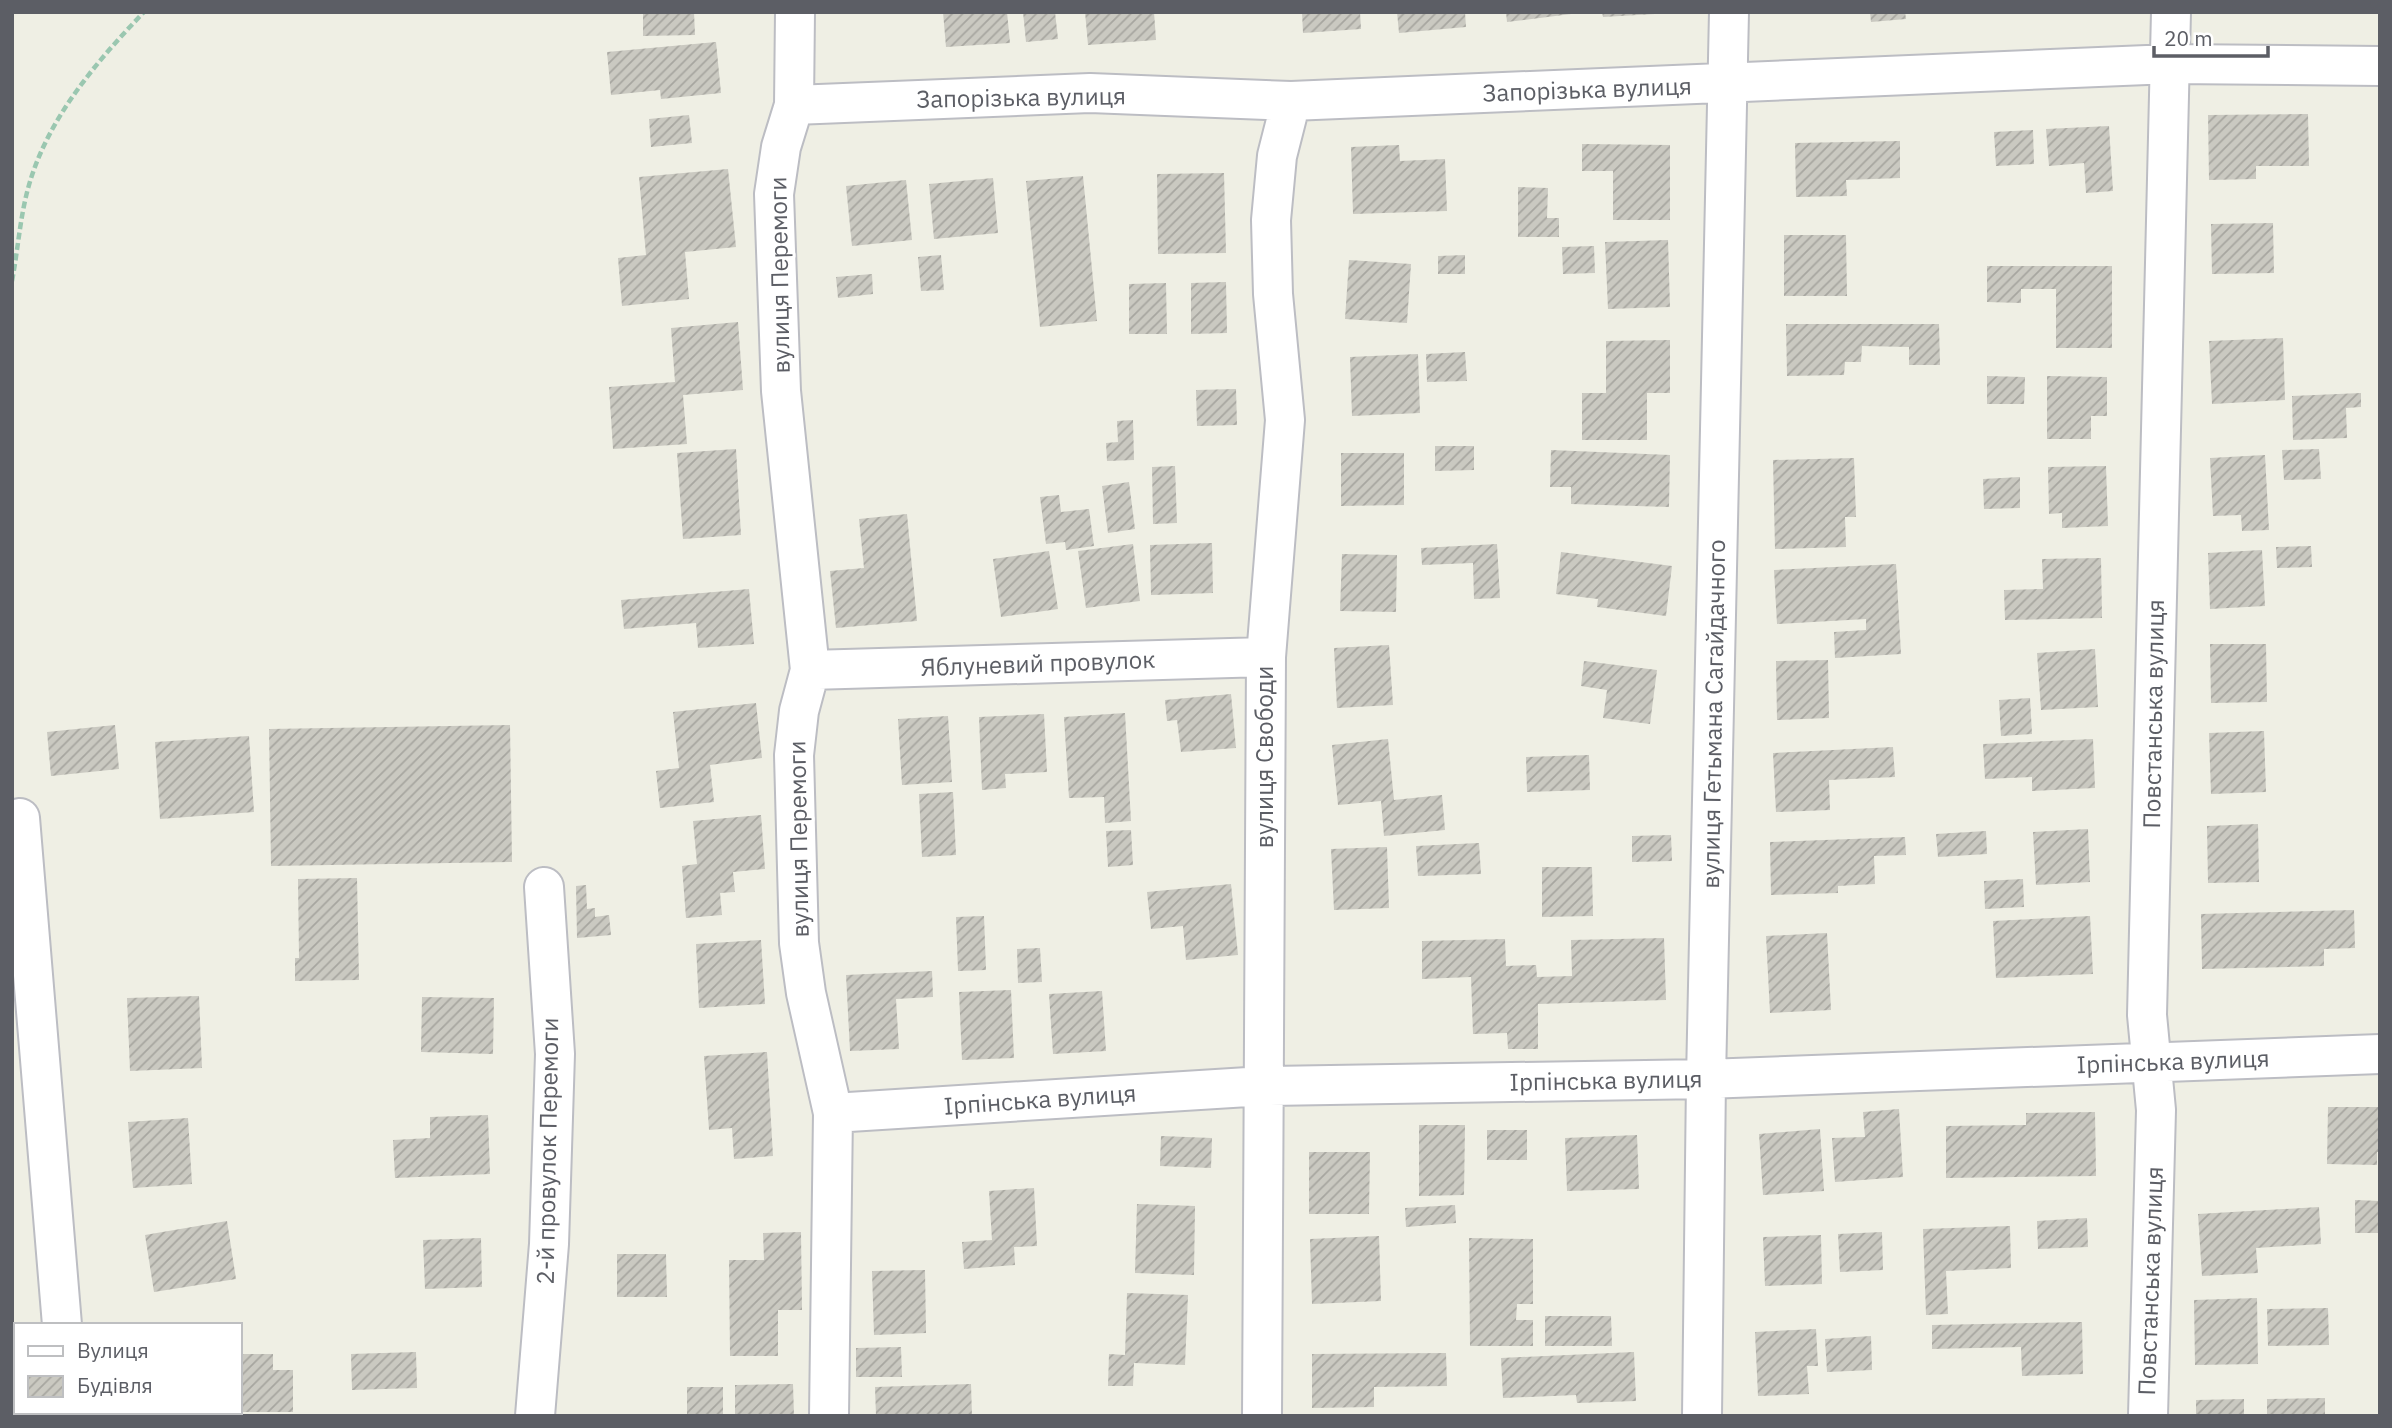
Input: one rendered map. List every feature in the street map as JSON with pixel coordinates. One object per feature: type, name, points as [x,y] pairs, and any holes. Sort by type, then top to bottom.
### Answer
[{"type":"street","name":"вулиця Перемоги","points":[[795,12],[794,105],[781,147],[774,194],[781,391],[810,670],[799,711],[794,755],[799,943],[806,993],[833,1113],[829,1416]]},
{"type":"street","name":"вулиця Гетьмана Сагайдачного","points":[[1702,1416],[1706,1079],[1729,12]]},
{"type":"street","name":"Повстанська вулиця","points":[[2148,1416],[2156,1110],[2147,1015],[2171,12]]},
{"type":"street","name":"Запорізька вулиця","points":[[794,105],[1090,93],[1291,102],[2171,64],[2380,66]]},
{"type":"street","name":"вулиця Свободи","points":[[1262,1416],[1266,657],[1284,421],[1276,332],[1272,220],[1277,156],[1291,102]]},
{"type":"street","name":"Яблуневий провулок","points":[[810,670],[1266,657]]},
{"type":"street","points":[[20,818],[62,1323]]},
{"type":"street","name":"2-й провулок Перемоги","points":[[535,1416],[549,1244],[555,1054],[544,887]]},
{"type":"street","name":"Ірпінська вулиця","points":[[833,1113],[1264,1086],[1706,1079],[2380,1054]]},
{"type":"path","points":[[12,281],[29,185],[53,127],[105,52],[144,12]]},
{"type":"building","points":[[643,12],[694,12],[695,35],[643,36]]},
{"type":"building","points":[[943,12],[1007,12],[1010,43],[946,47]]},
{"type":"building","points":[[1023,12],[1055,12],[1058,39],[1026,42]]},
{"type":"building","points":[[1085,12],[1154,12],[1156,40],[1088,45]]},
{"type":"building","points":[[1302,12],[1360,12],[1361,29],[1303,33]]},
{"type":"building","points":[[1397,12],[1465,12],[1466,27],[1399,33]]},
{"type":"building","points":[[1506,12],[1571,12],[1571,14],[1507,22]]},
{"type":"building","points":[[1602,12],[1655,12],[1655,14],[1603,17]]},
{"type":"building","points":[[1870,12],[1905,12],[1906,19],[1871,22]]},
{"type":"building","points":[[716,42],[721,93],[661,99],[660,90],[611,95],[607,52]]},
{"type":"building","points":[[2308,114],[2309,166],[2256,166],[2256,179],[2209,180],[2208,115]]},
{"type":"building","points":[[689,115],[692,143],[651,147],[649,119]]},
{"type":"building","points":[[2109,126],[2113,191],[2086,193],[2084,163],[2049,166],[2046,129]]},
{"type":"building","points":[[2033,130],[2034,164],[1996,166],[1994,132]]},
{"type":"building","points":[[1900,141],[1900,178],[1846,180],[1847,196],[1796,197],[1795,143]]},
{"type":"building","points":[[1582,144],[1670,145],[1670,220],[1613,220],[1613,171],[1582,171]]},
{"type":"building","points":[[1399,145],[1400,161],[1445,159],[1447,211],[1353,214],[1351,147]]},
{"type":"building","points":[[728,169],[736,247],[685,252],[689,299],[622,306],[618,258],[646,255],[639,177]]},
{"type":"building","points":[[1224,173],[1226,253],[1158,254],[1157,174]]},
{"type":"building","points":[[1083,176],[1097,321],[1040,327],[1026,181]]},
{"type":"building","points":[[993,178],[998,233],[934,239],[929,184]]},
{"type":"building","points":[[906,180],[912,240],[852,246],[846,186]]},
{"type":"building","points":[[1518,187],[1548,188],[1547,218],[1559,218],[1559,237],[1518,237]]},
{"type":"building","points":[[2273,223],[2274,273],[2212,274],[2211,224]]},
{"type":"building","points":[[1784,235],[1846,235],[1847,296],[1784,296]]},
{"type":"building","points":[[1668,240],[1670,307],[1608,309],[1605,242]]},
{"type":"building","points":[[1594,246],[1595,273],[1563,274],[1562,247]]},
{"type":"building","points":[[941,255],[944,290],[921,291],[918,257]]},
{"type":"building","points":[[1465,255],[1465,274],[1438,274],[1438,256]]},
{"type":"building","points":[[1349,260],[1411,264],[1407,323],[1345,319]]},
{"type":"building","points":[[1987,266],[2112,266],[2112,348],[2056,348],[2056,289],[2021,289],[2021,303],[1987,302]]},
{"type":"building","points":[[872,274],[873,294],[838,298],[836,277]]},
{"type":"building","points":[[1226,282],[1227,333],[1191,334],[1191,283]]},
{"type":"building","points":[[1166,283],[1167,334],[1129,334],[1129,284]]},
{"type":"building","points":[[738,322],[743,390],[683,395],[687,444],[613,449],[609,387],[675,382],[671,328]]},
{"type":"building","points":[[1786,324],[1939,324],[1940,365],[1909,365],[1909,347],[1862,346],[1861,362],[1845,362],[1844,375],[1787,376]]},
{"type":"building","points":[[2283,338],[2285,400],[2212,404],[2209,341]]},
{"type":"building","points":[[1670,340],[1670,393],[1647,393],[1647,440],[1582,440],[1582,393],[1606,393],[1606,341]]},
{"type":"building","points":[[1465,352],[1467,381],[1427,382],[1426,354]]},
{"type":"building","points":[[1418,354],[1420,413],[1352,416],[1350,357]]},
{"type":"building","points":[[1987,376],[2025,377],[2024,404],[1987,404]]},
{"type":"building","points":[[2047,376],[2107,377],[2107,416],[2091,416],[2091,439],[2047,439]]},
{"type":"building","points":[[1236,389],[1237,425],[1197,426],[1196,390]]},
{"type":"building","points":[[2361,393],[2361,407],[2346,408],[2347,438],[2293,440],[2292,396]]},
{"type":"building","points":[[1133,420],[1134,460],[1107,461],[1106,443],[1118,442],[1117,421]]},
{"type":"building","points":[[1435,446],[1474,446],[1474,470],[1435,471]]},
{"type":"building","points":[[736,449],[741,535],[683,539],[677,453]]},
{"type":"building","points":[[2319,449],[2321,479],[2284,480],[2282,450]]},
{"type":"building","points":[[1551,450],[1670,455],[1669,507],[1571,504],[1571,487],[1550,487]]},
{"type":"building","points":[[1341,453],[1404,453],[1404,505],[1341,506]]},
{"type":"building","points":[[2265,455],[2269,530],[2242,531],[2241,515],[2213,516],[2210,458]]},
{"type":"building","points":[[1854,458],[1856,517],[1845,517],[1846,547],[1775,549],[1773,460]]},
{"type":"building","points":[[1175,466],[1177,523],[1153,524],[1152,467]]},
{"type":"building","points":[[2106,466],[2108,526],[2062,528],[2062,513],[2049,514],[2048,467]]},
{"type":"building","points":[[2020,477],[2020,508],[1984,509],[1983,479]]},
{"type":"building","points":[[1129,482],[1135,529],[1108,533],[1102,486]]},
{"type":"building","points":[[1059,495],[1061,512],[1089,509],[1094,546],[1066,550],[1065,542],[1046,544],[1040,497]]},
{"type":"building","points":[[907,514],[917,621],[836,628],[830,571],[864,568],[859,519]]},
{"type":"building","points":[[1212,543],[1213,593],[1151,595],[1150,545]]},
{"type":"building","points":[[1133,544],[1140,601],[1086,608],[1078,551]]},
{"type":"building","points":[[1497,544],[1500,598],[1474,599],[1473,563],[1422,565],[1421,548]]},
{"type":"building","points":[[2311,546],[2312,567],[2277,568],[2276,547]]},
{"type":"building","points":[[2262,550],[2265,606],[2210,609],[2208,553]]},
{"type":"building","points":[[1049,551],[1058,609],[1001,617],[993,559]]},
{"type":"building","points":[[1561,552],[1672,566],[1666,616],[1597,607],[1598,599],[1556,594]]},
{"type":"building","points":[[1342,554],[1397,555],[1396,612],[1340,611]]},
{"type":"building","points":[[2101,558],[2102,618],[2005,620],[2004,590],[2043,589],[2042,559]]},
{"type":"building","points":[[1896,564],[1901,654],[1835,658],[1834,632],[1866,630],[1866,619],[1777,624],[1774,570]]},
{"type":"building","points":[[749,589],[754,644],[698,648],[696,623],[624,629],[621,600]]},
{"type":"building","points":[[2210,644],[2266,644],[2267,702],[2211,703]]},
{"type":"building","points":[[1389,645],[1393,705],[1337,708],[1334,648]]},
{"type":"building","points":[[2095,649],[2098,707],[2041,710],[2037,653]]},
{"type":"building","points":[[1828,660],[1829,718],[1777,720],[1776,661]]},
{"type":"building","points":[[1584,661],[1657,670],[1650,724],[1603,718],[1607,690],[1581,686]]},
{"type":"building","points":[[1231,694],[1236,748],[1181,752],[1177,720],[1167,721],[1165,700]]},
{"type":"building","points":[[2030,698],[2032,734],[2001,736],[1999,700]]},
{"type":"building","points":[[756,703],[762,758],[710,765],[714,802],[660,808],[656,771],[679,768],[673,712]]},
{"type":"building","points":[[1125,713],[1131,821],[1105,823],[1104,797],[1069,798],[1064,717]]},
{"type":"building","points":[[1044,714],[1047,772],[1005,774],[1006,788],[982,790],[979,717]]},
{"type":"building","points":[[948,716],[952,782],[902,785],[898,719]]},
{"type":"building","points":[[115,725],[119,769],[51,776],[47,732]]},
{"type":"building","points":[[510,725],[512,862],[271,866],[269,729]]},
{"type":"building","points":[[2264,731],[2266,792],[2211,794],[2209,733]]},
{"type":"building","points":[[249,736],[254,812],[160,819],[155,742]]},
{"type":"building","points":[[1388,739],[1394,800],[1442,795],[1445,830],[1384,836],[1381,801],[1338,805],[1332,745]]},
{"type":"building","points":[[2093,739],[2095,788],[2032,791],[2032,777],[1985,779],[1983,744]]},
{"type":"building","points":[[1893,747],[1895,777],[1829,780],[1830,810],[1776,812],[1773,753]]},
{"type":"building","points":[[1589,755],[1590,790],[1527,792],[1526,757]]},
{"type":"building","points":[[953,792],[956,855],[922,857],[919,794]]},
{"type":"building","points":[[761,815],[765,869],[733,872],[735,892],[720,893],[722,915],[686,918],[682,866],[697,864],[693,821]]},
{"type":"building","points":[[2258,824],[2259,882],[2208,883],[2207,826]]},
{"type":"building","points":[[2088,829],[2090,882],[2036,885],[2033,832]]},
{"type":"building","points":[[1131,830],[1133,865],[1108,867],[1106,831]]},
{"type":"building","points":[[1986,831],[1987,854],[1938,857],[1936,834]]},
{"type":"building","points":[[1671,835],[1672,861],[1632,862],[1632,836]]},
{"type":"building","points":[[1905,837],[1906,855],[1874,856],[1875,884],[1838,886],[1838,893],[1771,895],[1770,842]]},
{"type":"building","points":[[1479,843],[1481,874],[1418,876],[1416,846]]},
{"type":"building","points":[[1387,847],[1389,908],[1334,910],[1331,849]]},
{"type":"building","points":[[1542,867],[1592,867],[1593,916],[1542,917]]},
{"type":"building","points":[[357,878],[359,980],[295,981],[295,958],[299,958],[298,879]]},
{"type":"building","points":[[2023,879],[2024,907],[1985,909],[1984,881]]},
{"type":"building","points":[[1231,884],[1238,955],[1186,960],[1183,926],[1151,929],[1147,892]]},
{"type":"building","points":[[586,885],[587,909],[595,908],[595,917],[609,915],[611,935],[577,938],[576,886]]},
{"type":"building","points":[[2354,910],[2355,948],[2324,949],[2324,966],[2202,969],[2201,914]]},
{"type":"building","points":[[984,916],[986,970],[958,971],[956,917]]},
{"type":"building","points":[[2090,916],[2093,974],[1996,978],[1993,921]]},
{"type":"building","points":[[1827,933],[1831,1010],[1770,1013],[1766,936]]},
{"type":"building","points":[[1664,938],[1666,1000],[1538,1004],[1538,1049],[1508,1049],[1507,1033],[1473,1034],[1471,977],[1422,979],[1422,941],[1505,939],[1506,966],[1536,965],[1537,977],[1572,976],[1571,940]]},
{"type":"building","points":[[761,940],[765,1004],[699,1008],[696,944]]},
{"type":"building","points":[[1040,948],[1042,982],[1018,983],[1017,949]]},
{"type":"building","points":[[932,971],[933,997],[896,999],[899,1049],[850,1051],[846,975]]},
{"type":"building","points":[[1011,990],[1014,1058],[962,1060],[959,992]]},
{"type":"building","points":[[1102,991],[1106,1051],[1053,1054],[1049,994]]},
{"type":"building","points":[[199,996],[202,1068],[130,1071],[127,998]]},
{"type":"building","points":[[422,997],[494,998],[493,1054],[421,1052]]},
{"type":"building","points":[[767,1052],[773,1156],[734,1159],[732,1128],[709,1130],[704,1056]]},
{"type":"building","points":[[2328,1107],[2380,1107],[2380,1152],[2377,1152],[2377,1165],[2327,1164]]},
{"type":"building","points":[[1899,1109],[1903,1177],[1835,1182],[1832,1138],[1865,1137],[1863,1112]]},
{"type":"building","points":[[2095,1112],[2096,1176],[1946,1178],[1946,1126],[2026,1125],[2026,1113]]},
{"type":"building","points":[[488,1115],[490,1174],[395,1178],[393,1140],[430,1138],[430,1117]]},
{"type":"building","points":[[188,1118],[192,1184],[133,1188],[128,1122]]},
{"type":"building","points":[[1419,1125],[1465,1125],[1464,1195],[1419,1196]]},
{"type":"building","points":[[1820,1129],[1824,1191],[1763,1195],[1759,1134]]},
{"type":"building","points":[[1487,1130],[1527,1130],[1527,1160],[1487,1160]]},
{"type":"building","points":[[1637,1135],[1639,1189],[1567,1191],[1565,1138]]},
{"type":"building","points":[[1161,1136],[1212,1138],[1211,1168],[1160,1166]]},
{"type":"building","points":[[1309,1152],[1370,1152],[1369,1214],[1309,1214]]},
{"type":"building","points":[[1034,1188],[1037,1246],[1014,1247],[1015,1265],[964,1269],[962,1242],[992,1240],[989,1191]]},
{"type":"building","points":[[2355,1200],[2380,1201],[2380,1233],[2355,1233]]},
{"type":"building","points":[[1137,1204],[1195,1206],[1194,1275],[1135,1273]]},
{"type":"building","points":[[1455,1205],[1456,1223],[1406,1227],[1405,1208]]},
{"type":"building","points":[[2319,1207],[2321,1244],[2256,1248],[2258,1273],[2202,1276],[2198,1214]]},
{"type":"building","points":[[2087,1218],[2088,1247],[2038,1249],[2037,1221]]},
{"type":"building","points":[[227,1221],[236,1279],[154,1292],[145,1235]]},
{"type":"building","points":[[2010,1226],[2011,1268],[1946,1271],[1948,1314],[1926,1315],[1923,1229]]},
{"type":"building","points":[[801,1232],[802,1310],[778,1310],[778,1356],[730,1356],[729,1260],[764,1260],[763,1233]]},
{"type":"building","points":[[1882,1232],[1883,1270],[1840,1272],[1838,1234]]},
{"type":"building","points":[[1821,1235],[1822,1284],[1765,1286],[1763,1237]]},
{"type":"building","points":[[1379,1236],[1381,1301],[1312,1304],[1310,1239]]},
{"type":"building","points":[[481,1238],[482,1287],[425,1289],[423,1240]]},
{"type":"building","points":[[1469,1238],[1533,1239],[1533,1304],[1517,1304],[1516,1320],[1533,1320],[1533,1346],[1470,1346]]},
{"type":"building","points":[[617,1254],[666,1254],[667,1297],[617,1297]]},
{"type":"building","points":[[925,1270],[926,1333],[874,1335],[872,1271]]},
{"type":"building","points":[[1127,1293],[1188,1295],[1185,1365],[1134,1363],[1133,1386],[1108,1386],[1109,1354],[1125,1355]]},
{"type":"building","points":[[2257,1298],[2258,1364],[2195,1365],[2194,1300]]},
{"type":"building","points":[[2328,1308],[2329,1345],[2268,1346],[2267,1309]]},
{"type":"building","points":[[1545,1316],[1611,1316],[1612,1346],[1545,1346]]},
{"type":"building","points":[[2082,1322],[2083,1374],[2022,1376],[2021,1347],[1932,1349],[1932,1325]]},
{"type":"building","points":[[1816,1329],[1818,1366],[1807,1366],[1809,1394],[1758,1396],[1755,1332]]},
{"type":"building","points":[[1871,1336],[1872,1370],[1827,1372],[1825,1339]]},
{"type":"building","points":[[901,1347],[902,1377],[856,1377],[856,1348]]},
{"type":"building","points":[[416,1352],[417,1388],[352,1390],[351,1354]]},
{"type":"building","points":[[1634,1352],[1636,1401],[1577,1403],[1576,1395],[1503,1398],[1501,1358]]},
{"type":"building","points":[[1446,1353],[1447,1386],[1374,1387],[1374,1407],[1312,1408],[1312,1354]]},
{"type":"building","points":[[242,1354],[273,1354],[273,1370],[293,1370],[293,1412],[242,1412]]},
{"type":"building","points":[[793,1384],[794,1416],[735,1416],[735,1385]]},
{"type":"building","points":[[971,1384],[972,1416],[876,1416],[875,1387]]},
{"type":"building","points":[[687,1387],[723,1387],[723,1416],[687,1416]]},
{"type":"building","points":[[2325,1398],[2325,1416],[2267,1416],[2267,1399]]},
{"type":"building","points":[[2244,1399],[2244,1416],[2196,1416],[2196,1400]]}]
